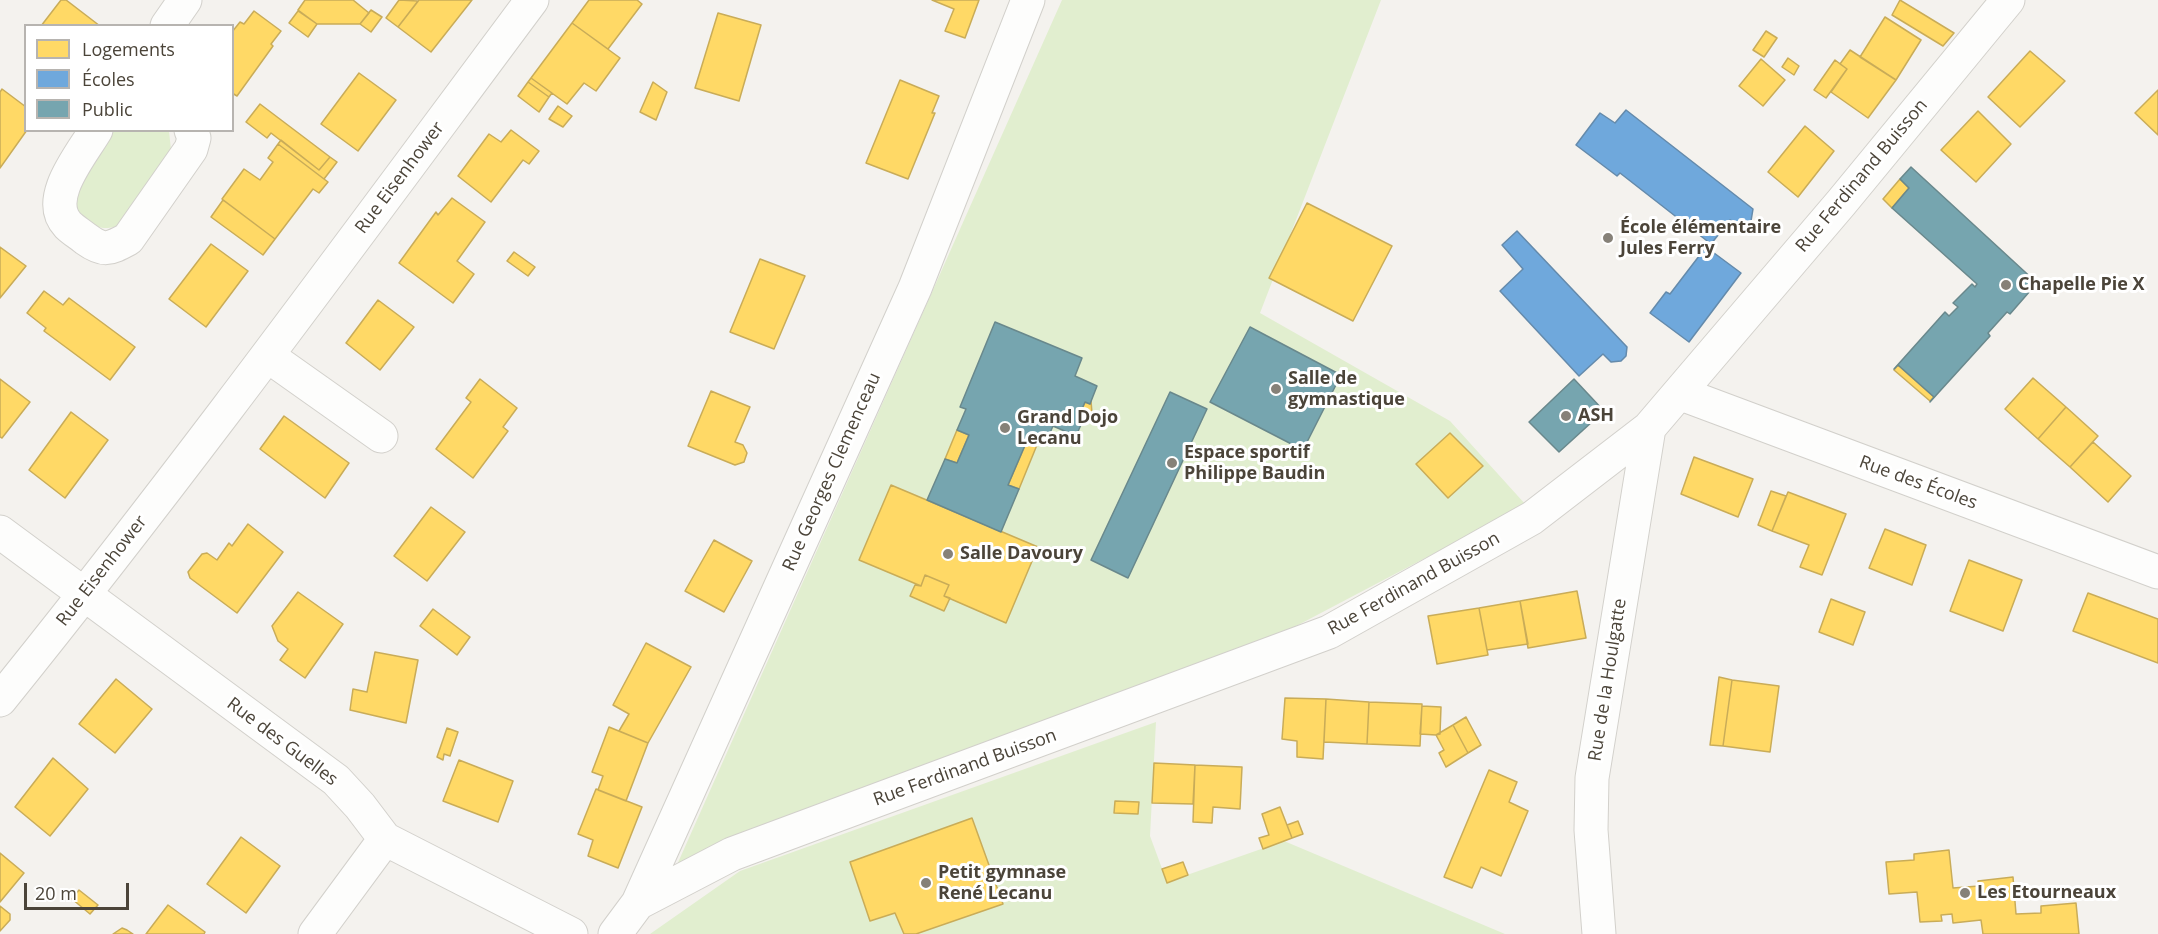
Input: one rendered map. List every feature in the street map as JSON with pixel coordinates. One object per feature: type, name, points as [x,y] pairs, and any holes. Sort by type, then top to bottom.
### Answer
[{"type":"street","points":[[167,24],[184,0]]},
{"type":"street","name":"Rue Eisenhower","points":[[0,700],[84,596],[268,356],[532,0]]},
{"type":"street","name":"Rue Georges Clemenceau","points":[[615,934],[638,903],[915,288],[1028,0]]},
{"type":"street","name":"Rue Ferdinand Buisson","points":[[638,903],[732,854],[1329,632],[1532,518],[1648,428],[1833,212],[2008,0]]},
{"type":"street","points":[[95,132],[61,187],[59,208],[66,224],[98,248],[112,247],[128,239],[191,148],[194,138],[191,132]]},
{"type":"street","points":[[268,356],[381,435]]},
{"type":"street","name":"Rue des Écoles","points":[[1679,393],[2158,572]]},
{"type":"street","name":"Rue de la Houlgatte","points":[[1599,934],[1591,830],[1592,778],[1648,428]]},
{"type":"street","name":"Rue des Guelles","points":[[0,532],[336,780],[360,806],[385,839],[571,934]]},
{"type":"street","points":[[315,934],[385,839]]},
{"type":"green space","name":"Espace sportif Philippe Baudin","points":[[1062,0],[1381,0],[1260,313],[1450,421],[1526,505],[1262,644],[676,867]]},
{"type":"green space","points":[[111,132],[169,132],[171,150],[117,226],[98,227],[86,221],[78,213],[76,202],[78,190],[90,163]]},
{"type":"green space","points":[[1156,722],[1150,836],[1167,882],[1284,841],[1505,934],[650,934],[740,871]]},
{"type":"building: Logements","points":[[61,0],[66,0],[97,24],[43,24]]},
{"type":"building: Logements","points":[[305,0],[353,0],[369,13],[360,24],[317,24],[298,10]]},
{"type":"building: Logements","points":[[399,0],[418,1],[398,27],[386,18]]},
{"type":"building: Logements","points":[[419,0],[472,0],[431,52],[398,27]]},
{"type":"building: Logements","points":[[589,0],[637,0],[642,4],[608,49],[572,23]]},
{"type":"building: Logements","points":[[932,0],[979,0],[965,38],[945,31],[954,9]]},
{"type":"building: Logements","points":[[1900,0],[1954,33],[1943,46],[1892,15]]},
{"type":"building: Logements","points":[[371,10],[382,17],[371,32],[360,24]]},
{"type":"building: Logements","points":[[254,11],[281,31],[237,96],[234,94],[234,30],[240,22],[244,24]]},
{"type":"building: Logements","points":[[298,11],[317,24],[308,37],[289,23]]},
{"type":"building: Logements","points":[[718,13],[761,25],[739,101],[695,88]]},
{"type":"building: Logements","points":[[1885,17],[1921,40],[1896,80],[1860,57]]},
{"type":"building: Logements","points":[[572,23],[620,58],[596,91],[584,83],[567,104],[531,78]]},
{"type":"building: Logements","points":[[1766,31],[1777,38],[1764,57],[1753,50]]},
{"type":"building: Logements","points":[[1850,50],[1896,80],[1868,118],[1831,92],[1847,69],[1840,64]]},
{"type":"building: Logements","points":[[2030,51],[2065,81],[2020,127],[1988,97]]},
{"type":"building: Logements","points":[[1788,58],[1799,66],[1794,75],[1782,67]]},
{"type":"building: Logements","points":[[1761,59],[1785,80],[1763,106],[1739,86]]},
{"type":"building: Logements","points":[[1835,60],[1847,69],[1826,98],[1814,90]]},
{"type":"building: Logements","points":[[359,73],[396,100],[358,151],[321,124]]},
{"type":"building: Logements","points":[[531,78],[552,93],[549,97],[528,82]]},
{"type":"building: Logements","points":[[900,80],[939,96],[932,113],[935,113],[908,179],[866,163]]},
{"type":"building: Logements","points":[[528,82],[549,97],[539,112],[518,96]]},
{"type":"building: Logements","points":[[653,82],[667,92],[656,120],[640,112]]},
{"type":"building: Logements","points":[[2,89],[24,106],[26,132],[0,168],[0,92]]},
{"type":"building: Logements","points":[[2158,90],[2158,135],[2135,113]]},
{"type":"building: Logements","points":[[260,104],[330,157],[319,170],[271,133],[267,138],[246,122]]},
{"type":"building: Logements","points":[[558,106],[572,116],[563,127],[549,119]]},
{"type":"building: Logements","points":[[1978,111],[2011,144],[1976,182],[1941,150]]},
{"type":"building: Logements","points":[[1805,126],[1834,151],[1798,197],[1768,172]]},
{"type":"building: Logements","points":[[511,130],[539,151],[529,164],[523,160],[491,202],[458,176],[489,134],[501,142]]},
{"type":"building: Logements","points":[[281,140],[319,170],[330,157],[337,162],[324,179],[278,144]]},
{"type":"building: Logements","points":[[278,144],[328,182],[319,193],[313,189],[275,239],[222,199],[244,169],[260,180],[273,162],[268,158]]},
{"type":"building: Logements","points":[[1900,179],[1909,188],[1892,208],[1883,199]]},
{"type":"building: Logements","points":[[452,198],[485,222],[457,261],[474,274],[453,303],[399,263],[436,212],[438,215]]},
{"type":"building: Logements","points":[[223,200],[275,239],[263,255],[211,217]]},
{"type":"building: Logements","points":[[1307,203],[1392,246],[1353,321],[1269,278]]},
{"type":"building: Logements","points":[[211,244],[248,271],[206,327],[169,299]]},
{"type":"building: Logements","points":[[0,247],[26,266],[0,298]]},
{"type":"building: Logements","points":[[514,252],[535,267],[528,276],[507,261]]},
{"type":"building: Logements","points":[[760,259],[805,276],[774,349],[730,332]]},
{"type":"building: Logements","points":[[44,291],[63,305],[69,298],[135,347],[110,380],[44,331],[46,328],[27,313]]},
{"type":"building: Logements","points":[[378,300],[414,327],[380,370],[346,343]]},
{"type":"building: Logements","points":[[1898,365],[1934,397],[1930,401],[1894,370]]},
{"type":"building: Logements","points":[[2033,378],[2066,407],[2038,439],[2005,409]]},
{"type":"building: Logements","points":[[0,379],[30,402],[2,438],[0,437]]},
{"type":"building: Logements","points":[[480,379],[517,408],[503,427],[508,431],[473,478],[436,449],[471,402],[466,398]]},
{"type":"building: Logements","points":[[711,391],[750,407],[735,442],[743,445],[747,453],[744,462],[735,465],[688,446]]},
{"type":"building: Logements","points":[[1091,401],[1092,413],[1083,420],[1084,418],[1079,416],[1085,402],[1090,404]]},
{"type":"building: Logements","points":[[2066,407],[2098,436],[2070,467],[2038,439]]},
{"type":"building: Logements","points":[[71,412],[108,440],[65,498],[29,470]]},
{"type":"building: Logements","points":[[284,416],[349,463],[325,498],[260,449]]},
{"type":"building: Logements","points":[[957,430],[969,435],[957,463],[945,459]]},
{"type":"building: Logements","points":[[1450,433],[1483,466],[1448,498],[1416,464]]},
{"type":"building: Logements","points":[[1029,436],[1039,440],[1019,489],[1008,485]]},
{"type":"building: Logements","points":[[2093,442],[2131,476],[2108,502],[2070,467]]},
{"type":"building: Logements","points":[[1694,457],[1753,479],[1738,517],[1681,494]]},
{"type":"building: Logements","name":"Salle Davoury","points":[[891,485],[1038,547],[1006,623],[944,596],[949,585],[925,575],[921,586],[859,560]]},
{"type":"building: Logements","points":[[1771,491],[1786,496],[1772,531],[1758,525]]},
{"type":"building: Logements","points":[[1788,492],[1846,514],[1822,575],[1800,567],[1809,545],[1772,531]]},
{"type":"building: Logements","points":[[431,507],[465,532],[427,581],[394,556]]},
{"type":"building: Logements","points":[[248,524],[283,552],[237,613],[190,578],[188,572],[202,554],[207,553],[217,560],[229,543],[232,546]]},
{"type":"building: Logements","points":[[1885,529],[1926,545],[1912,585],[1869,568]]},
{"type":"building: Logements","points":[[714,540],[752,561],[724,612],[685,591]]},
{"type":"building: Logements","points":[[1969,560],[2022,580],[2003,631],[1950,611]]},
{"type":"building: Logements","points":[[925,575],[949,585],[944,596],[950,598],[944,611],[910,596],[915,585],[921,586]]},
{"type":"building: Logements","points":[[1577,591],[1586,638],[1528,648],[1520,601]]},
{"type":"building: Logements","points":[[298,592],[343,624],[305,678],[280,660],[288,649],[278,641],[272,626]]},
{"type":"building: Logements","points":[[2088,593],[2158,619],[2158,663],[2073,631]]},
{"type":"building: Logements","points":[[1831,599],[1865,612],[1853,645],[1819,632]]},
{"type":"building: Logements","points":[[1520,601],[1528,644],[1487,650],[1479,608]]},
{"type":"building: Logements","points":[[1479,608],[1488,655],[1437,664],[1428,616]]},
{"type":"building: Logements","points":[[433,609],[470,637],[457,655],[420,626]]},
{"type":"building: Logements","points":[[646,643],[691,667],[648,743],[619,731],[629,714],[613,705]]},
{"type":"building: Logements","points":[[375,652],[418,660],[406,723],[350,710],[353,689],[367,692]]},
{"type":"building: Logements","points":[[1719,677],[1732,680],[1723,746],[1710,745]]},
{"type":"building: Logements","points":[[116,679],[152,709],[115,753],[79,724]]},
{"type":"building: Logements","points":[[1732,680],[1779,686],[1770,752],[1723,746]]},
{"type":"building: Logements","points":[[1285,698],[1326,699],[1323,759],[1297,757],[1297,741],[1282,739]]},
{"type":"building: Logements","points":[[1326,699],[1369,702],[1367,744],[1324,742]]},
{"type":"building: Logements","points":[[1369,702],[1422,704],[1420,746],[1367,744]]},
{"type":"building: Logements","points":[[1422,706],[1441,707],[1440,734],[1420,734]]},
{"type":"building: Logements","points":[[1466,717],[1481,745],[1468,753],[1453,725]]},
{"type":"building: Logements","points":[[1453,725],[1468,753],[1446,767],[1439,753],[1444,750],[1436,735]]},
{"type":"building: Logements","points":[[609,727],[648,743],[626,801],[598,790],[603,776],[592,772]]},
{"type":"building: Logements","points":[[447,728],[458,732],[450,756],[444,754],[443,760],[437,757]]},
{"type":"building: Logements","points":[[53,758],[88,789],[50,836],[15,807]]},
{"type":"building: Logements","points":[[459,760],[513,781],[498,822],[443,801]]},
{"type":"building: Logements","points":[[1154,763],[1195,765],[1193,804],[1152,803]]},
{"type":"building: Logements","points":[[1195,765],[1242,767],[1240,809],[1213,807],[1212,823],[1193,822]]},
{"type":"building: Logements","points":[[1489,770],[1517,782],[1509,802],[1528,811],[1501,876],[1481,867],[1472,888],[1444,877]]},
{"type":"building: Logements","points":[[596,789],[642,807],[618,868],[588,856],[593,840],[578,834]]},
{"type":"building: Logements","points":[[1115,801],[1139,802],[1138,814],[1114,813]]},
{"type":"building: Logements","points":[[1280,807],[1292,838],[1263,849],[1259,838],[1269,835],[1262,814]]},
{"type":"building: Logements","name":"Petit gymnase René Lecanu","points":[[972,818],[1003,904],[916,934],[904,934],[895,913],[870,921],[850,862]]},
{"type":"building: Logements","points":[[1298,821],[1303,834],[1292,838],[1287,825]]},
{"type":"building: Logements","points":[[241,837],[280,866],[246,913],[207,884]]},
{"type":"building: Logements","name":"Les Etourneaux","points":[[1949,850],[1953,888],[1979,886],[1978,881],[2013,877],[2016,914],[2041,913],[2041,906],[2076,903],[2079,934],[1983,934],[1981,920],[1953,923],[1952,914],[1941,915],[1942,921],[1920,922],[1917,892],[1889,894],[1886,862],[1914,860],[1914,854]]},
{"type":"building: Logements","points":[[0,853],[24,873],[0,902]]},
{"type":"building: Logements","points":[[1183,862],[1188,875],[1167,883],[1162,869]]},
{"type":"building: Logements","points":[[79,890],[98,905],[90,914],[72,899]]},
{"type":"building: Logements","points":[[168,905],[205,932],[204,934],[146,934]]},
{"type":"building: Logements","points":[[0,906],[10,914],[10,920],[0,931]]},
{"type":"building: Logements","points":[[122,928],[127,930],[133,934],[113,934]]},
{"type":"building: Écoles","points":[[1626,110],[1753,209],[1751,221],[1742,226],[1730,220],[1711,244],[1620,173],[1617,176],[1576,145],[1600,113],[1615,123]]},
{"type":"building: Écoles","points":[[1517,231],[1627,347],[1626,356],[1621,361],[1611,362],[1603,354],[1579,376],[1500,291],[1523,269],[1502,245]]},
{"type":"building: Écoles","points":[[1706,247],[1741,273],[1689,342],[1650,313],[1666,292],[1670,294]]},
{"type":"building: Public","name":"Chapelle Pie X","points":[[1911,167],[2037,283],[2010,314],[2007,312],[1988,333],[1990,336],[1930,402],[1934,397],[1898,365],[1894,369],[1945,312],[1949,316],[1958,307],[1953,303],[1972,284],[1975,287],[1977,284],[1892,208],[1909,188],[1900,179]]},
{"type":"building: Public","name":"Grand Dojo Lecanu","points":[[995,322],[1082,358],[1075,376],[1097,386],[1090,404],[1085,402],[1079,416],[1084,418],[1076,436],[1053,426],[1046,442],[1029,436],[1008,485],[1019,489],[1001,532],[927,500],[945,459],[957,463],[969,435],[957,430],[966,409],[960,407]]},
{"type":"building: Public","name":"Salle de gymnastique","points":[[1250,327],[1341,375],[1303,450],[1210,402]]},
{"type":"building: Public","name":"ASH","points":[[1574,379],[1604,411],[1559,452],[1529,422]]},
{"type":"building: Public","points":[[1170,392],[1207,409],[1128,578],[1091,560]]},
{"type":"place","name":"École élémentaire Jules Ferry","points":[[1608,238]]},
{"type":"place","name":"Chapelle Pie X","points":[[2006,285]]},
{"type":"place","name":"Salle de gymnastique","points":[[1276,389]]},
{"type":"place","name":"ASH","points":[[1566,416]]},
{"type":"place","name":"Grand Dojo Lecanu","points":[[1005,428]]},
{"type":"place","name":"Espace sportif Philippe Baudin","points":[[1172,463]]},
{"type":"place","name":"Salle Davoury","points":[[948,554]]},
{"type":"place","name":"Petit gymnase René Lecanu","points":[[926,883]]},
{"type":"place","name":"Les Etourneaux","points":[[1965,893]]}]
